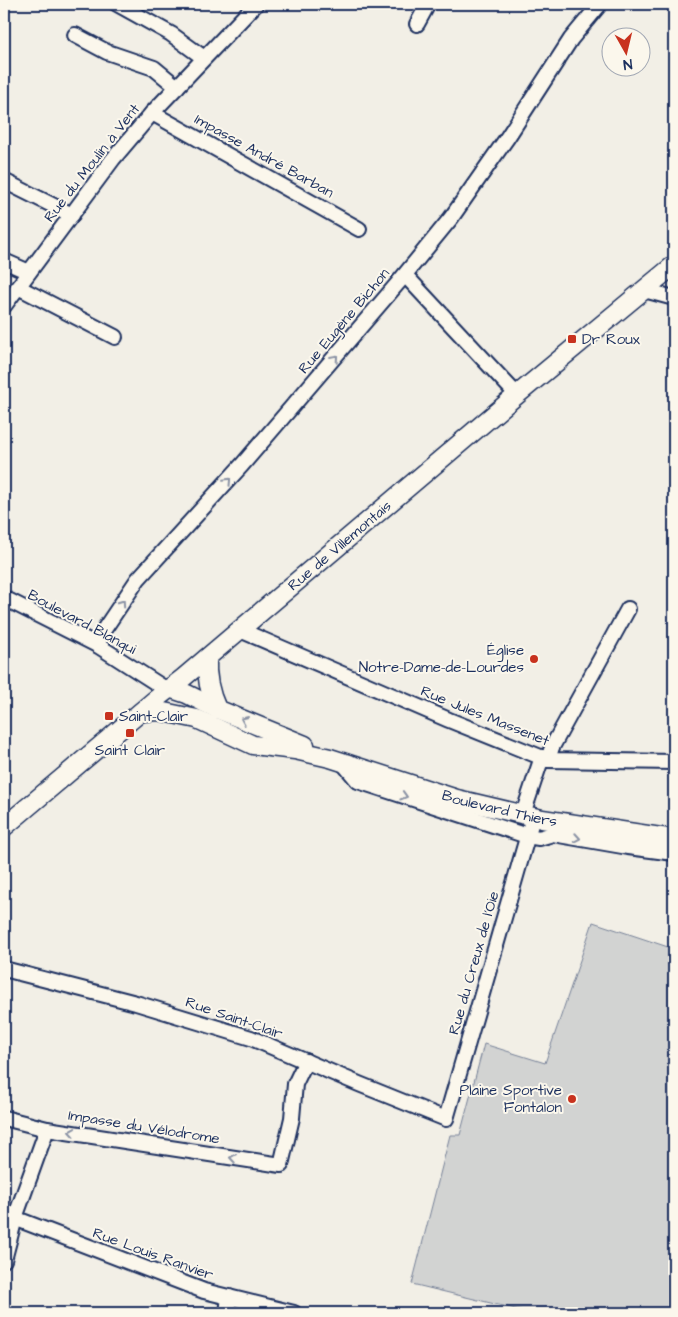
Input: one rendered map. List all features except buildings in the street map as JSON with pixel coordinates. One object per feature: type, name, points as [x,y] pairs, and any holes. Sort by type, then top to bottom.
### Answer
[{"type":"main road","name":"Rue de Villemontais","points":[[4,826],[207,658],[517,395],[674,265]]},
{"type":"main road","points":[[207,658],[206,674],[208,685],[217,709]]},
{"type":"main road","name":"Boulevard Thiers","points":[[169,688],[187,694],[217,709],[306,745],[337,760]]},
{"type":"main road","name":"Boulevard Thiers","points":[[169,688],[180,704],[197,719]]},
{"type":"main road","name":"Boulevard Thiers","points":[[141,712],[159,711],[197,719],[253,745],[295,750],[337,760],[457,799],[528,815],[674,839]]},
{"type":"street","points":[[117,4],[171,34],[204,58]]},
{"type":"street","name":"Rue du Moulin à Vent","points":[[4,306],[113,159],[152,113],[256,4]]},
{"type":"street","points":[[417,24],[428,4]]},
{"type":"street","name":"Rue Eugène Bichon","points":[[97,645],[102,631],[138,579],[242,465],[405,275],[451,218],[507,138],[571,39],[600,4]]},
{"type":"street","points":[[75,35],[115,55],[154,68],[177,87]]},
{"type":"street","name":"Impasse André Barban","points":[[152,113],[359,230]]},
{"type":"street","points":[[4,181],[72,215]]},
{"type":"street","points":[[4,261],[29,272]]},
{"type":"street","points":[[405,275],[517,395]]},
{"type":"street","points":[[18,287],[115,337]]},
{"type":"street","points":[[644,290],[674,298]]},
{"type":"street","name":"Boulevard Blanqui","points":[[4,598],[97,645],[164,688],[169,688]]},
{"type":"street","name":"Rue du Creux de l'Oie","points":[[446,1119],[527,836],[528,815],[545,758],[628,608]]},
{"type":"street","name":"Rue Jules Massenet","points":[[240,630],[448,720],[545,758],[674,762]]},
{"type":"street","points":[[337,760],[358,782],[527,836],[539,838],[553,834],[628,848],[674,853]]},
{"type":"street","name":"Rue Saint-Clair","points":[[4,968],[136,1003],[251,1038],[446,1119]]},
{"type":"street","name":"Impasse du Vélodrome","points":[[4,1118],[47,1128],[281,1165],[292,1118],[296,1084],[301,1068],[306,1061]]},
{"type":"street","points":[[4,1260],[9,1216],[47,1128]]},
{"type":"street","name":"Rue Louis Ranvier","points":[[9,1216],[204,1291],[294,1313]]},
{"type":"street","points":[[227,1313],[229,1297]]},
{"type":"shaded area","name":"Plaine Sportive Fontalon","points":[[593,922],[674,949],[674,1313],[532,1313],[412,1284],[450,1135],[460,1135],[484,1044],[545,1063]]},
{"type":"place","name":"Dr Roux","points":[[572,339]]},
{"type":"place","name":"Église Notre-Dame-de-Lourdes","points":[[534,659]]},
{"type":"place","name":"Saint-Clair","points":[[109,716]]},
{"type":"place","name":"Saint Clair","points":[[130,733]]},
{"type":"place","name":"Plaine Sportive Fontalon","points":[[572,1099]]}]
